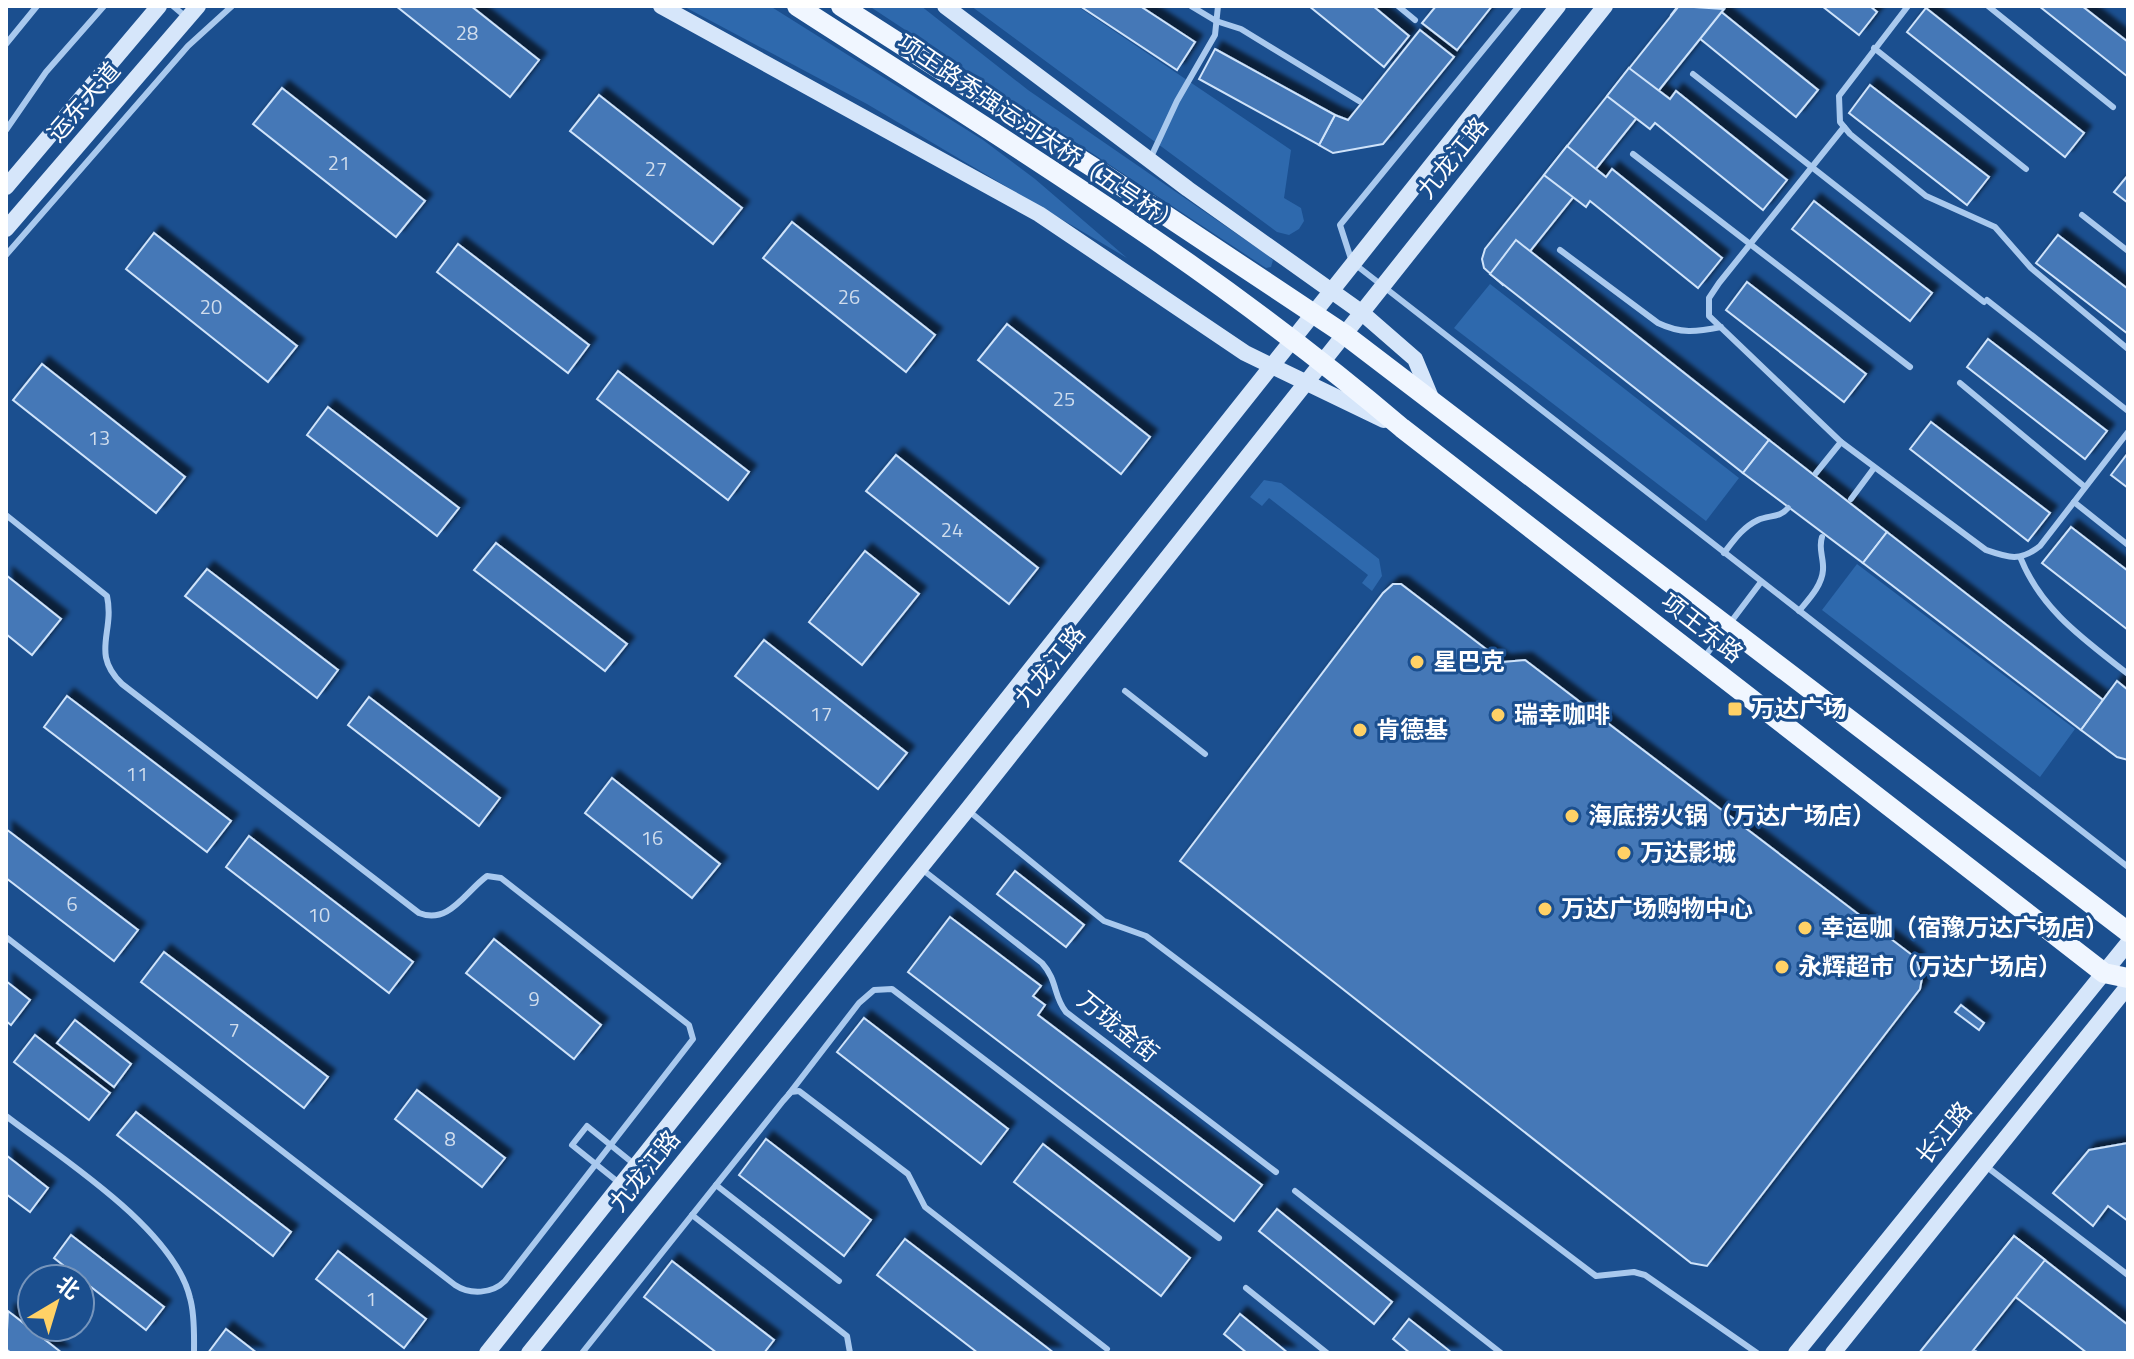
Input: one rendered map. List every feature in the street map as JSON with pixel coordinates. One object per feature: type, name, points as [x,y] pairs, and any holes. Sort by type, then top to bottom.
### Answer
[{"type":"main road","name":"项王路秀强运河大桥（五号桥）","points":[[797,6],[1056,173],[1250,308]]},
{"type":"main road","name":"项王路秀强运河大桥（五号桥）","points":[[841,6],[1270,283]]},
{"type":"main road","name":"项王东路","points":[[1270,283],[1432,400],[2128,932]]},
{"type":"main road","name":"项王东路","points":[[1250,308],[1295,339],[1402,428],[2104,973],[2128,978]]},
{"type":"street","name":"运东大道","points":[[6,187],[159,6]]},
{"type":"street","points":[[661,6],[1039,214],[1220,338],[1307,384],[1402,428]]},
{"type":"street","points":[[945,6],[1149,160],[1361,312],[1415,359],[1432,400]]},
{"type":"street","name":"九龙江路","points":[[487,1353],[1558,6]]},
{"type":"street","name":"九龙江路","points":[[529,1353],[967,810],[1605,6]]},
{"type":"street","name":"运东大道","points":[[6,229],[192,12]]},
{"type":"street","name":"长江路","points":[[1796,1353],[2128,943]]},
{"type":"street","points":[[1833,1353],[2128,986]]},
{"type":"lane","points":[[6,44],[37,6]]},
{"type":"lane","points":[[6,130],[46,72],[104,6]]},
{"type":"lane","points":[[173,6],[192,12]]},
{"type":"lane","points":[[6,255],[188,46],[232,6]]},
{"type":"lane","points":[[1191,6],[1216,21],[1241,29],[1359,101]]},
{"type":"lane","points":[[1149,160],[1177,101],[1215,35],[1218,6]]},
{"type":"lane","points":[[1398,6],[1415,20]]},
{"type":"lane","points":[[1519,6],[1340,225],[1352,262],[2128,867]]},
{"type":"lane","points":[[1908,6],[1839,96],[1837,111],[1844,127],[1926,196],[1995,227],[2031,268],[2128,349]]},
{"type":"lane","points":[[1988,6],[2113,107]]},
{"type":"lane","points":[[1874,48],[2026,169]]},
{"type":"lane","points":[[1693,74],[2128,411]]},
{"type":"lane","points":[[1844,127],[1709,298],[1709,316],[1841,442],[1986,550],[2021,559],[2040,546],[2128,432]]},
{"type":"lane","points":[[1633,154],[1910,367]]},
{"type":"lane","points":[[2082,215],[2128,251]]},
{"type":"lane","points":[[1560,250],[1658,323],[1689,334],[1721,327]]},
{"type":"lane","points":[[1960,383],[2085,487]]},
{"type":"lane","points":[[1816,473],[1841,442]]},
{"type":"lane","points":[[1851,499],[1874,468]]},
{"type":"lane","points":[[2074,502],[2128,545]]},
{"type":"lane","points":[[1724,553],[1744,529],[1758,520],[1782,515],[1788,508]]},
{"type":"lane","points":[[6,515],[107,596],[110,610],[104,653],[109,671],[122,684],[419,913],[432,918],[443,915],[487,876],[501,878],[689,1025],[693,1034],[690,1047],[501,1286],[491,1290],[462,1290],[6,937]]},
{"type":"lane","points":[[1799,611],[1816,588],[1823,572],[1819,547],[1822,537]]},
{"type":"lane","points":[[2021,559],[2037,592],[2056,616],[2128,674]]},
{"type":"lane","points":[[1702,661],[1761,582]]},
{"type":"lane","points":[[1125,691],[1205,754]]},
{"type":"lane","points":[[967,810],[1104,921],[1146,936],[1596,1276],[1634,1272],[1645,1275],[1757,1353]]},
{"type":"lane","name":"万珑金街","points":[[920,868],[1042,963],[1055,979],[1058,999],[1066,1012],[1276,1172]]},
{"type":"lane","points":[[582,1353],[859,1003],[874,990],[892,989],[1219,1238]]},
{"type":"lane","points":[[783,1101],[791,1092],[799,1091],[908,1174],[925,1207],[1107,1349]]},
{"type":"lane","points":[[6,1116],[134,1215],[169,1255],[190,1297],[194,1353]]},
{"type":"lane","points":[[621,1185],[572,1145],[587,1126],[636,1166]]},
{"type":"lane","points":[[1984,1165],[2128,1275]]},
{"type":"lane","points":[[716,1185],[839,1281]]},
{"type":"lane","points":[[1295,1191],[1501,1353]]},
{"type":"lane","points":[[692,1215],[847,1336],[850,1353]]},
{"type":"lane","points":[[1246,1288],[1327,1353]]},
{"type":"shaded area","points":[[683,6],[770,6],[983,140],[1035,179],[1127,258],[867,104]]},
{"type":"shaded area","points":[[869,6],[921,6],[1028,90],[1266,254],[1273,260],[1271,267],[1266,268]]},
{"type":"shaded area","points":[[971,6],[1077,6],[1291,150],[1284,198],[1301,208],[1304,221],[1299,229],[1289,235],[1277,232]]},
{"type":"shaded area","points":[[1490,284],[1739,478],[1706,521],[1454,328]]},
{"type":"shaded area","points":[[1264,480],[1281,483],[1379,559],[1382,576],[1372,591],[1362,583],[1368,575],[1269,498],[1262,506],[1250,497]]},
{"type":"shaded area","points":[[1857,564],[2075,729],[2040,777],[1822,610]]},
{"type":"building","points":[[396,6],[471,6],[539,60],[510,97]]},
{"type":"building","points":[[1080,6],[1140,6],[1195,42],[1177,70]]},
{"type":"building","points":[[1309,6],[1373,6],[1409,36],[1384,67]]},
{"type":"building","points":[[1436,6],[1492,6],[1457,50],[1422,23]]},
{"type":"building","points":[[1678,6],[1714,6],[1818,90],[1796,117],[1671,15]]},
{"type":"building","points":[[1679,6],[1724,9],[1503,285],[1484,268],[1482,259],[1485,249]]},
{"type":"building","points":[[1822,6],[1870,6],[1877,12],[1859,35]]},
{"type":"building","points":[[2039,6],[2082,6],[2128,42],[2128,77]]},
{"type":"building","points":[[1926,8],[2084,133],[2065,157],[1907,32]]},
{"type":"building","points":[[1420,30],[1454,57],[1383,144],[1333,153],[1319,145],[1335,115],[1348,120]]},
{"type":"building","points":[[1215,49],[1335,115],[1319,145],[1199,79]]},
{"type":"building","points":[[1629,68],[1670,99],[1676,91],[1787,180],[1763,210],[1655,123],[1650,129],[1607,96]]},
{"type":"building","points":[[1870,85],[1989,177],[1967,205],[1849,113]]},
{"type":"building","points":[[282,88],[425,201],[396,237],[253,124]]},
{"type":"building","points":[[599,95],[742,208],[713,244],[570,131]]},
{"type":"building","points":[[1567,146],[1606,177],[1612,169],[1722,258],[1698,288],[1590,201],[1586,207],[1544,175]]},
{"type":"building","points":[[2128,175],[2128,203],[2114,192]]},
{"type":"building","points":[[1814,201],[1932,293],[1910,321],[1792,229]]},
{"type":"building","points":[[792,222],[935,335],[906,372],[763,258]]},
{"type":"building","points":[[154,233],[297,346],[268,382],[126,269]]},
{"type":"building","points":[[2058,235],[2128,289],[2128,334],[2036,263]]},
{"type":"building","points":[[1516,240],[1769,440],[1743,473],[1490,274]]},
{"type":"building","points":[[458,244],[589,345],[568,373],[437,272]]},
{"type":"building","points":[[1747,282],[1866,374],[1844,402],[1726,310]]},
{"type":"building","points":[[1007,324],[1150,437],[1121,474],[978,360]]},
{"type":"building","points":[[1988,339],[2107,431],[2085,459],[1967,367]]},
{"type":"building","points":[[42,364],[185,477],[156,513],[13,400]]},
{"type":"building","points":[[618,371],[749,472],[728,500],[597,399]]},
{"type":"building","points":[[328,407],[459,508],[437,536],[307,435]]},
{"type":"building","points":[[1931,422],[2050,513],[2028,541],[1910,449]]},
{"type":"building","points":[[1769,440],[1887,532],[1863,563],[1743,473]]},
{"type":"building","points":[[2128,453],[2128,488],[2111,475]]},
{"type":"building","points":[[896,455],[1038,568],[1009,604],[866,491]]},
{"type":"building","points":[[2071,527],[2128,571],[2128,630],[2042,563]]},
{"type":"building","points":[[1887,532],[2103,700],[2081,730],[1863,563]]},
{"type":"building","points":[[496,543],[627,644],[605,671],[474,570]]},
{"type":"building","points":[[865,551],[919,594],[862,665],[809,622]]},
{"type":"building","points":[[207,569],[338,670],[317,698],[185,596]]},
{"type":"building","points":[[6,575],[61,619],[32,655],[6,634]]},
{"type":"building","name":"万达广场购物中心","points":[[1393,584],[1401,584],[1503,662],[1525,660],[1916,958],[1922,978],[1920,989],[1707,1266],[1691,1263],[1180,861],[1383,593]]},
{"type":"building","points":[[764,640],[907,753],[878,789],[735,676]]},
{"type":"building","points":[[2117,681],[2128,690],[2128,760],[2117,757],[2081,730]]},
{"type":"building","points":[[67,696],[231,821],[207,852],[44,727]]},
{"type":"building","points":[[369,697],[500,798],[479,826],[348,725]]},
{"type":"building","points":[[612,778],[720,864],[692,898],[585,813]]},
{"type":"building","points":[[6,829],[138,930],[114,961],[6,878]]},
{"type":"building","points":[[249,836],[413,962],[389,993],[226,867]]},
{"type":"building","points":[[1015,871],[1084,925],[1066,947],[997,894]]},
{"type":"building","points":[[950,917],[1041,986],[1033,996],[1045,1005],[1038,1015],[1262,1185],[1234,1221],[908,972]]},
{"type":"building","points":[[494,939],[601,1025],[574,1059],[466,973]]},
{"type":"building","points":[[164,952],[328,1077],[304,1108],[141,982]]},
{"type":"building","points":[[6,981],[30,1000],[11,1025],[6,1021]]},
{"type":"building","points":[[1961,1005],[1984,1023],[1979,1030],[1955,1012]]},
{"type":"building","points":[[864,1018],[1008,1129],[981,1164],[837,1052]]},
{"type":"building","points":[[75,1020],[131,1064],[114,1087],[57,1043]]},
{"type":"building","points":[[35,1035],[110,1093],[89,1120],[14,1062]]},
{"type":"building","points":[[417,1090],[505,1158],[482,1187],[395,1119]]},
{"type":"building","points":[[136,1112],[291,1232],[273,1256],[117,1135]]},
{"type":"building","points":[[766,1139],[871,1220],[844,1256],[739,1175]]},
{"type":"building","points":[[2128,1143],[2128,1221],[2108,1206],[2093,1226],[2053,1193],[2089,1150]]},
{"type":"building","points":[[1043,1144],[1190,1258],[1161,1296],[1014,1182]]},
{"type":"building","points":[[6,1155],[48,1188],[30,1212],[6,1194]]},
{"type":"building","points":[[1277,1209],[1392,1302],[1374,1324],[1259,1231]]},
{"type":"building","points":[[71,1235],[164,1307],[146,1330],[96,1291],[96,1263],[60,1263],[54,1258]]},
{"type":"building","points":[[2014,1236],[2128,1325],[2128,1353],[2087,1353],[1985,1273]]},
{"type":"building","points":[[2014,1236],[2045,1260],[1971,1353],[1919,1353]]},
{"type":"building","points":[[905,1239],[1054,1353],[978,1353],[877,1275]]},
{"type":"building","points":[[338,1251],[426,1319],[404,1348],[316,1279]]},
{"type":"building","points":[[672,1261],[774,1340],[764,1353],[717,1353],[644,1297]]},
{"type":"building","points":[[8,1311],[16,1317],[16,1343],[49,1343],[62,1353],[11,1353],[6,1349]]},
{"type":"building","points":[[1240,1314],[1288,1353],[1247,1353],[1224,1334]]},
{"type":"building","points":[[1409,1319],[1452,1353],[1410,1353],[1393,1339]]},
{"type":"building","points":[[226,1329],[257,1353],[208,1353]]},
{"type":"place","name":"星巴克","points":[[1417,662]]},
{"type":"place","name":"万达广场","points":[[1735,709]]},
{"type":"place","name":"瑞幸咖啡","points":[[1498,715]]},
{"type":"place","name":"肯德基","points":[[1360,730]]},
{"type":"place","name":"海底捞火锅（万达广场店）","points":[[1572,816]]},
{"type":"place","name":"万达影城","points":[[1624,853]]},
{"type":"place","name":"万达广场购物中心","points":[[1545,909]]},
{"type":"place","name":"幸运咖（宿豫万达广场店）","points":[[1805,928]]},
{"type":"place","name":"永辉超市（万达广场店）","points":[[1782,967]]}]
